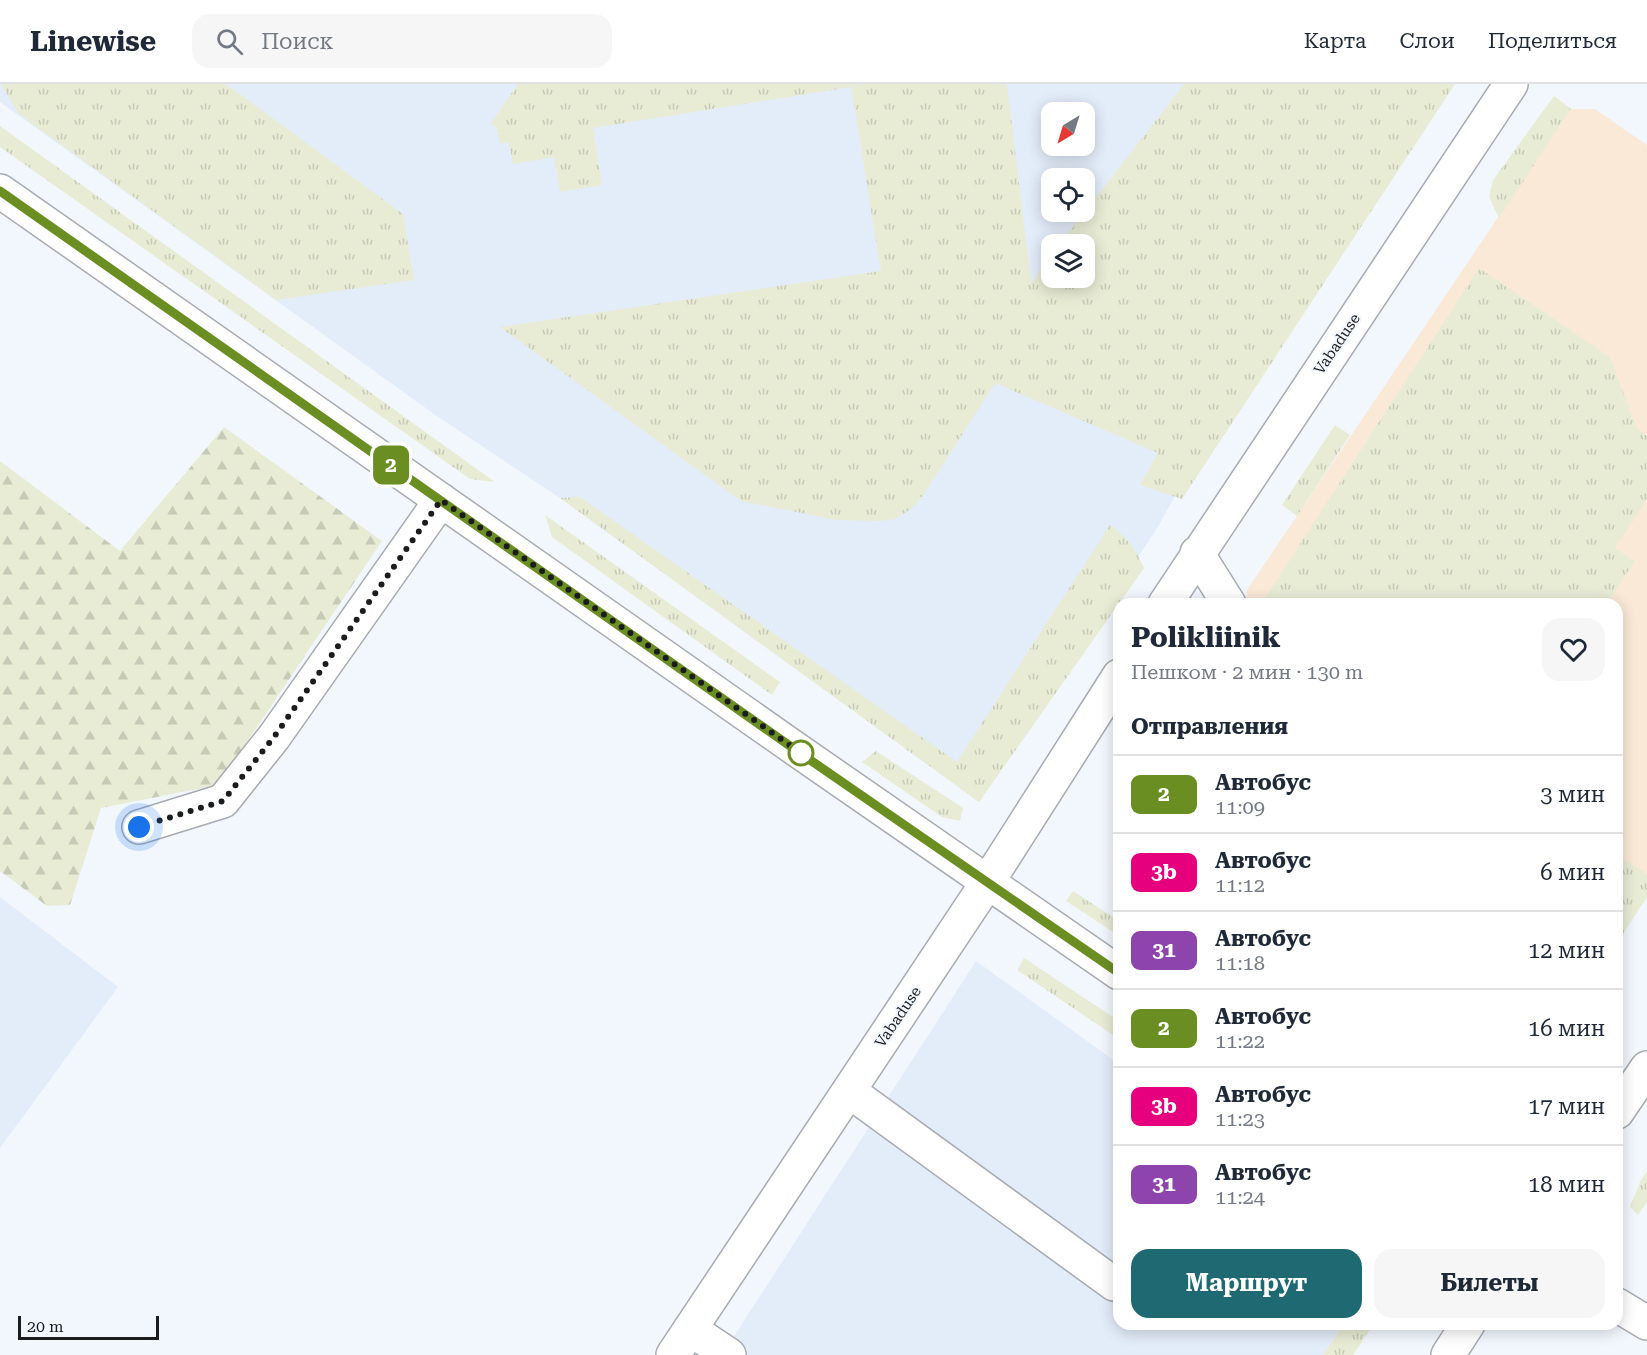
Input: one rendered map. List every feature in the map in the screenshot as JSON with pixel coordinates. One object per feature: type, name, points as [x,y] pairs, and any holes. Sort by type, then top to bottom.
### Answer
[{"type":"street","name":"Vabaduse","points":[[1169,598],[1511,84]]},
{"type":"street","points":[[0,190],[987,883],[1113,969]]},
{"type":"street","points":[[139,827],[223,801],[274,737],[441,500]]},
{"type":"street","points":[[1197,553],[1225,598]]},
{"type":"street","name":"Vabaduse","points":[[682,1342],[987,883],[1113,685]]},
{"type":"street","points":[[1623,1103],[1647,1068]]},
{"type":"street","points":[[849,1091],[1113,1283]]},
{"type":"street","points":[[1623,1309],[1647,1323]]},
{"type":"street","points":[[1448,1355],[1464,1330]]},
{"type":"street","points":[[682,1342],[729,1355]]},
{"type":"shaded area","points":[[0,84],[1408,84],[1157,528],[979,802],[560,498],[434,414],[0,102]]},
{"type":"shaded area","points":[[1571,109],[1595,109],[1647,145],[1647,878],[1623,865],[1623,598],[1246,598],[1247,590]]},
{"type":"shaded area","points":[[0,897],[118,987],[0,1148]]},
{"type":"shaded area","points":[[976,961],[1113,1060],[1113,1330],[1340,1330],[1323,1355],[722,1355]]},
{"type":"green space","points":[[1,84],[226,84],[403,214],[414,280],[276,300],[19,114]]},
{"type":"green space","points":[[518,84],[1007,84],[1031,283],[1041,270],[1041,288],[1095,288],[1095,234],[1068,234],[1077,222],[1095,222],[1095,199],[1184,84],[1455,84],[1182,499],[1140,485],[1158,453],[995,383],[924,494],[911,509],[895,519],[880,521],[837,520],[741,501],[500,327],[881,271],[851,87],[593,128],[602,185],[560,192],[554,157],[513,164],[509,142],[500,144],[497,128],[491,123]]},
{"type":"green space","points":[[1554,96],[1571,109],[1499,218],[1489,197],[1493,180]]},
{"type":"green space","points":[[0,126],[495,482],[470,479],[0,147]]},
{"type":"green space","points":[[1479,268],[1610,357],[1637,429],[1647,436],[1647,500],[1615,548],[1635,561],[1610,598],[1265,598]]},
{"type":"green space","points":[[1335,425],[1350,435],[1297,516],[1282,505]]},
{"type":"green space","points":[[224,427],[382,541],[218,785],[101,808],[70,905],[47,906],[0,871],[0,461],[120,551]]},
{"type":"green space","points":[[580,497],[957,762],[1110,525],[1130,544],[1144,568],[1123,598],[1113,598],[1113,612],[979,802],[560,498]]},
{"type":"green space","points":[[545,515],[780,682],[772,695],[552,537]]},
{"type":"green space","points":[[876,751],[963,808],[960,821],[942,817],[862,762]]},
{"type":"green space","points":[[1623,860],[1647,874],[1647,897],[1623,934]]},
{"type":"green space","points":[[1073,891],[1113,917],[1113,932],[1066,901]]},
{"type":"green space","points":[[1024,958],[1113,1017],[1113,1035],[1017,970]]},
{"type":"green space","points":[[1647,1171],[1647,1202],[1638,1215],[1630,1207]]},
{"type":"green space","points":[[1340,1330],[1370,1330],[1353,1355],[1323,1355]]},
{"type":"bus line","name":"2","points":[[0,191],[800,753],[1113,969]]},
{"type":"route","points":[[139,827],[223,801],[274,737],[441,500],[801,753]]}]
